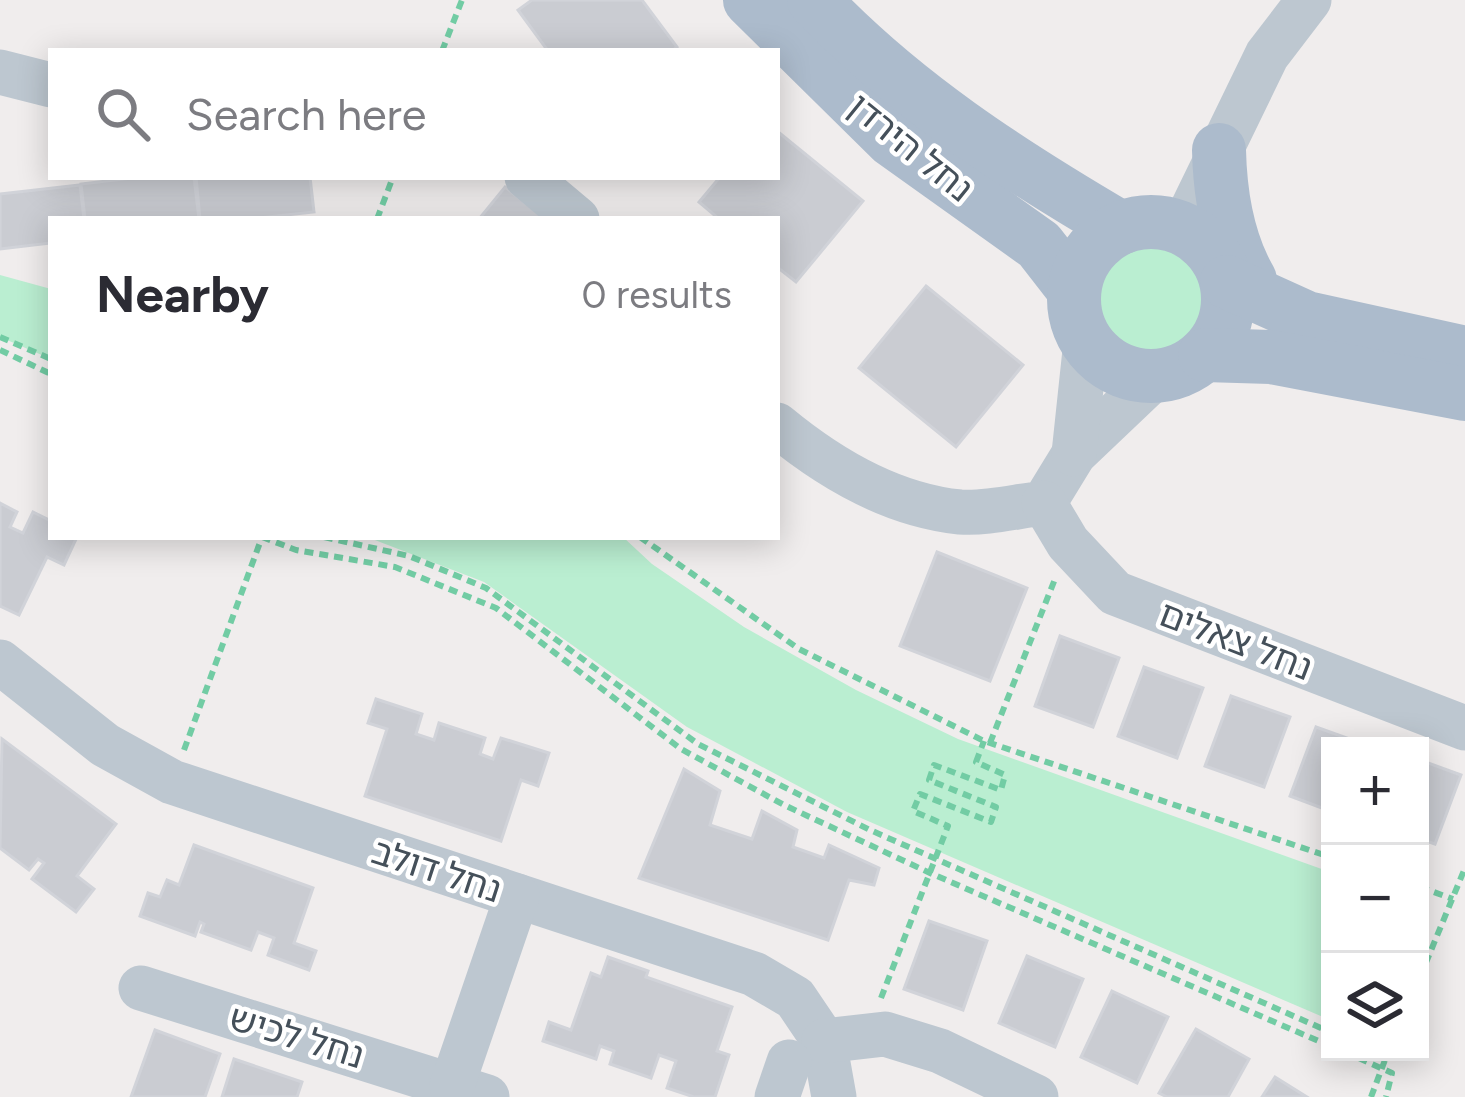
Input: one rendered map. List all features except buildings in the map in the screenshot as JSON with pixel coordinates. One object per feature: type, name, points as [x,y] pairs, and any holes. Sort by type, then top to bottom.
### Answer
[{"type":"main road","name":"נחל הירדן","points":[[750,0],[892,140],[1039,245],[1080,316]]},
{"type":"main road","name":"נחל הירדן","points":[[814,0],[923,101],[1113,223]]},
{"type":"main road","points":[[1219,150],[1220,191],[1243,289],[1229,309],[1221,334],[1191,366],[1155,377],[1116,367],[1080,316],[1089,252],[1113,223],[1179,196],[1219,150]]},
{"type":"main road","points":[[1113,223],[1162,222],[1183,228],[1211,250],[1243,289],[1307,319],[1465,353]]},
{"type":"main road","points":[[1205,355],[1270,358],[1465,394]]},
{"type":"street","points":[[1183,228],[1267,55],[1309,0]]},
{"type":"street","points":[[0,72],[48,84]]},
{"type":"street","points":[[531,180],[573,216]]},
{"type":"street","points":[[1074,454],[1080,316]]},
{"type":"street","points":[[780,426],[834,466],[875,489],[915,502],[962,512],[1044,503],[1074,454],[1155,377]]},
{"type":"street","name":"נחל צאלים","points":[[1044,503],[1069,543],[1115,593],[1465,728]]},
{"type":"street","name":"נחל דולב","points":[[0,662],[105,746],[172,782],[754,974],[795,998],[797,1067],[834,1097]]},
{"type":"street","name":"נחל לכיש","points":[[141,988],[470,1091],[517,896]]},
{"type":"street","points":[[797,1067],[885,1034],[940,1051],[1036,1097]]},
{"type":"path","points":[[443,48],[462,0]]},
{"type":"path","points":[[377,216],[392,180]]},
{"type":"path","points":[[0,337],[48,358]]},
{"type":"path","points":[[0,350],[48,373]]},
{"type":"path","points":[[172,782],[261,540]]},
{"type":"path","points":[[270,540],[296,550],[395,567],[496,608],[681,749],[784,805],[1321,1042]]},
{"type":"path","points":[[337,540],[409,556],[486,587],[698,744],[937,861],[1321,1028]]},
{"type":"path","points":[[644,540],[799,649],[987,742],[1321,853]]},
{"type":"path","points":[[797,1067],[874,1018],[948,826],[913,811],[920,794],[991,821],[996,807],[929,779],[934,765],[1001,790],[1005,775],[976,762],[1052,588]]},
{"type":"path","points":[[1429,955],[1465,868]]},
{"type":"path","points":[[1429,890],[1453,898]]},
{"type":"path","points":[[1366,1061],[1392,1073],[1386,1097]]},
{"type":"path","points":[[1371,1097],[1384,1061]]},
{"type":"green space","points":[[1157,242],[1179,247],[1198,259],[1210,278],[1215,300],[1210,322],[1198,341],[1179,353],[1157,358],[1135,353],[1116,341],[1104,322],[1099,300],[1104,278],[1116,259],[1135,247]]},
{"type":"green space","points":[[0,275],[48,288],[48,358],[0,337]]},
{"type":"green space","points":[[375,540],[626,540],[652,564],[744,627],[856,690],[958,739],[1321,869],[1321,1016],[847,812],[687,727],[484,582]]}]
